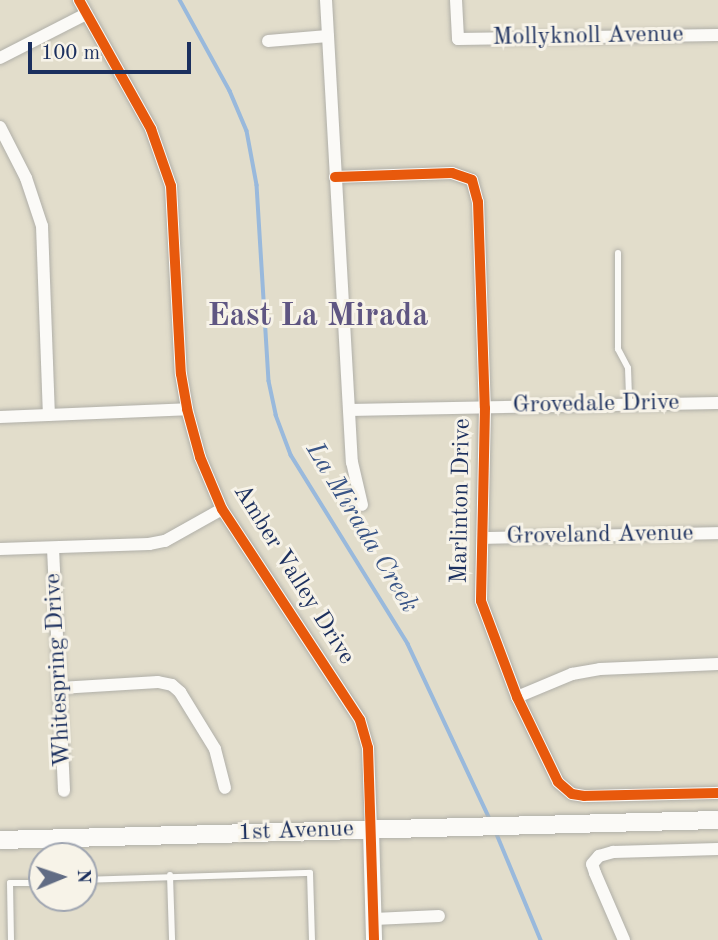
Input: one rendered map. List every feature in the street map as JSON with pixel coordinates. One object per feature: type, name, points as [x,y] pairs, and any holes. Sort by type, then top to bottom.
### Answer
[{"type":"main road","name":"1st Avenue","points":[[0,840],[718,820]]},
{"type":"street","name":"Amber Valley Drive","points":[[79,0],[151,129],[171,186],[181,374],[187,409],[201,457],[222,509],[360,720],[368,748],[374,940]]},
{"type":"street","points":[[326,0],[352,462],[362,505]]},
{"type":"street","name":"Mollyknoll Avenue","points":[[456,0],[458,39],[718,35]]},
{"type":"street","points":[[0,58],[86,14]]},
{"type":"street","points":[[268,41],[328,36]]},
{"type":"street","points":[[0,127],[26,178],[42,226],[50,415]]},
{"type":"street","name":"Marlinton Drive","points":[[335,177],[452,173],[472,180],[478,202],[485,408],[481,601],[517,697],[558,782],[572,794],[718,793]]},
{"type":"street","name":"Grovedale Drive","points":[[349,411],[718,402]]},
{"type":"street","points":[[0,416],[187,409]]},
{"type":"street","points":[[0,549],[149,544],[165,541],[222,509]]},
{"type":"street","name":"Groveland Avenue","points":[[483,538],[718,533]]},
{"type":"street","name":"Whitespring Drive","points":[[53,548],[64,791]]},
{"type":"street","points":[[517,697],[572,674],[600,668],[718,664]]},
{"type":"street","points":[[60,688],[158,682],[172,685],[180,692],[215,749],[225,788]]},
{"type":"street","points":[[624,940],[592,864],[599,856],[613,852],[718,849]]},
{"type":"street","points":[[373,919],[439,916]]},
{"type":"lane","points":[[618,253],[618,349],[628,368],[629,404]]},
{"type":"lane","points":[[98,879],[310,873],[312,940]]},
{"type":"lane","points":[[170,875],[172,940]]},
{"type":"lane","points":[[11,940],[10,883],[28,883]]},
{"type":"waterway","name":"La Mirada Creek","points":[[180,0],[230,91],[247,131],[257,185],[269,381],[276,415],[291,455],[408,644],[490,819]]},
{"type":"waterway","name":"La Mirada Creek","points":[[496,832],[541,940]]},
{"type":"cycle path","points":[[79,0],[151,129],[171,186],[181,374],[200,457],[222,509],[360,720],[368,748],[374,940]]},
{"type":"cycle path","points":[[335,177],[452,173],[472,180],[478,202],[485,408],[481,601],[517,697],[558,782],[572,794],[584,796],[718,793]]},
{"type":"district","name":"East La Mirada","points":[[318,317]]}]
